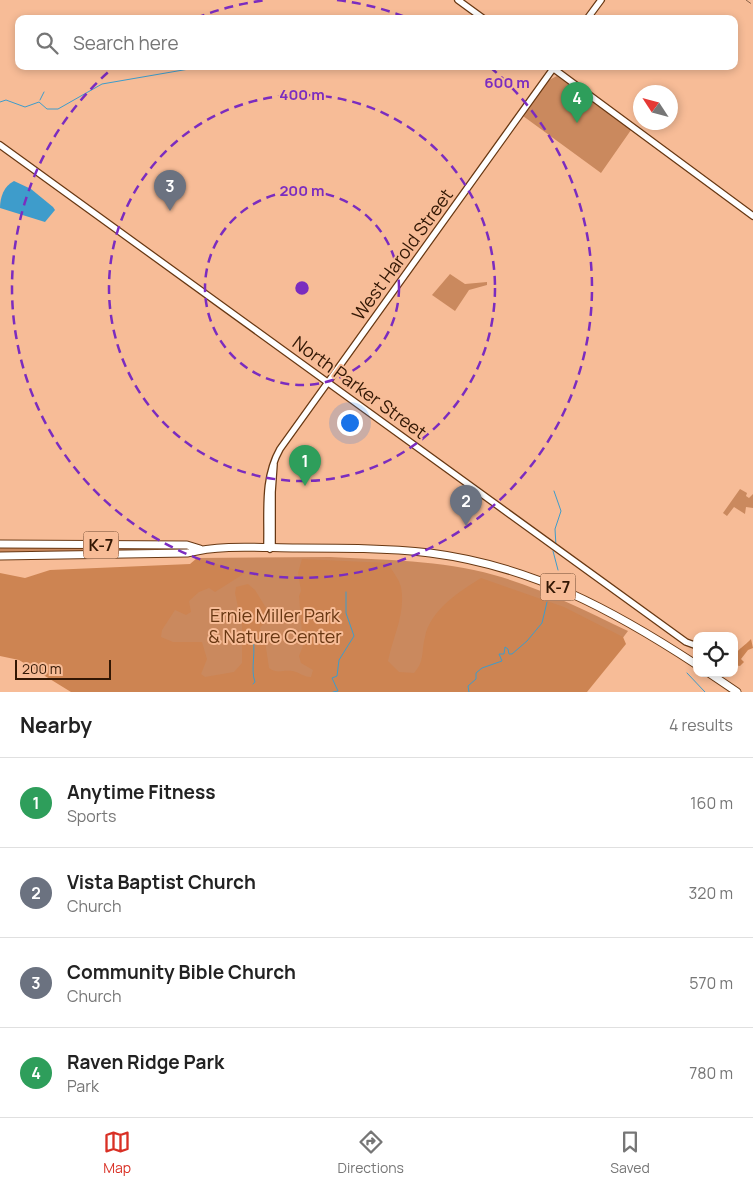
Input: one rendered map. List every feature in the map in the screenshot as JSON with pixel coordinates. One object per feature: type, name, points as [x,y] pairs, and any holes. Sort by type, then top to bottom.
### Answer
[{"type":"highway","name":"K-7","points":[[0,544],[187,545],[201,549],[366,548],[416,552],[470,561],[512,571],[560,588],[611,612],[693,662]]},
{"type":"highway","name":"K-7","points":[[0,556],[188,553],[201,549]]},
{"type":"highway","points":[[714,677],[737,692]]},
{"type":"street","points":[[458,0],[479,15]]},
{"type":"street","points":[[590,15],[601,0]]},
{"type":"street","name":"West Harold Street","points":[[270,549],[267,545],[268,484],[274,460],[551,70]]},
{"type":"street","points":[[557,70],[753,216]]},
{"type":"street","name":"North Parker Street","points":[[0,145],[686,642],[693,645]]},
{"type":"green space","points":[[557,76],[631,130],[601,173],[523,116],[549,80]]},
{"type":"green space","points":[[450,274],[465,284],[487,282],[487,285],[469,290],[455,311],[432,295]]},
{"type":"green space","points":[[740,489],[747,493],[746,496],[749,498],[753,494],[753,508],[746,507],[745,514],[734,507],[727,516],[723,513]]},
{"type":"green space","points":[[0,547],[186,549],[0,552]]},
{"type":"green space","name":"Ernie Miller Park & Nature Center","points":[[330,557],[392,560],[454,566],[474,570],[511,580],[545,593],[628,631],[582,692],[102,692],[197,558]]},
{"type":"shaded area","name":"Ernie Miller Park & Nature Center","points":[[197,558],[245,573],[215,592],[209,588],[199,592],[189,601],[191,612],[186,615],[175,610],[162,630],[161,637],[173,642],[202,642],[207,659],[201,674],[205,677],[234,672],[242,663],[242,626],[235,593],[236,587],[248,584],[255,590],[268,611],[265,622],[260,628],[265,641],[269,668],[277,671],[297,672],[311,677],[313,670],[301,663],[299,656],[303,646],[299,596],[301,591],[298,573],[302,559],[387,563],[401,587],[402,606],[388,661],[399,672],[414,673],[420,664],[425,637],[433,618],[447,602],[481,578],[564,607],[623,637],[626,644],[587,692],[71,692],[19,660],[0,656],[0,573],[25,578],[50,570],[190,564]]},
{"type":"shaded area","points":[[751,639],[753,648],[748,650],[741,659],[744,662],[740,666],[738,666],[739,650]]},
{"type":"water","points":[[14,181],[31,189],[53,207],[55,210],[45,222],[0,208],[3,192]]},
{"type":"waterway","points":[[0,102],[6,100],[25,107],[39,102],[47,109],[58,109],[102,84],[183,70]]},
{"type":"waterway","points":[[40,100],[44,92]]},
{"type":"waterway","points":[[554,491],[561,511],[555,529],[556,546]]},
{"type":"waterway","points":[[553,551],[558,570]]},
{"type":"waterway","points":[[333,692],[338,691],[332,678],[337,676],[339,660],[354,636],[346,613],[346,592]]},
{"type":"waterway","points":[[469,692],[468,686],[476,679],[476,673],[482,668],[502,661],[499,654],[504,654],[505,647],[508,649],[509,654],[512,654],[527,641],[542,623],[547,602]]},
{"type":"waterway","points":[[252,634],[255,682],[253,684]]},
{"type":"waterway","points":[[687,673],[705,692]]},
{"type":"railway","points":[[746,0],[753,5]]},
{"type":"place","name":"Raven Ridge Park","points":[[577,123]]},
{"type":"place","name":"Community Bible Church","points":[[170,211]]},
{"type":"place","name":"Anytime Fitness","points":[[305,486]]},
{"type":"place","name":"Vista Baptist Church","points":[[466,526]]}]
